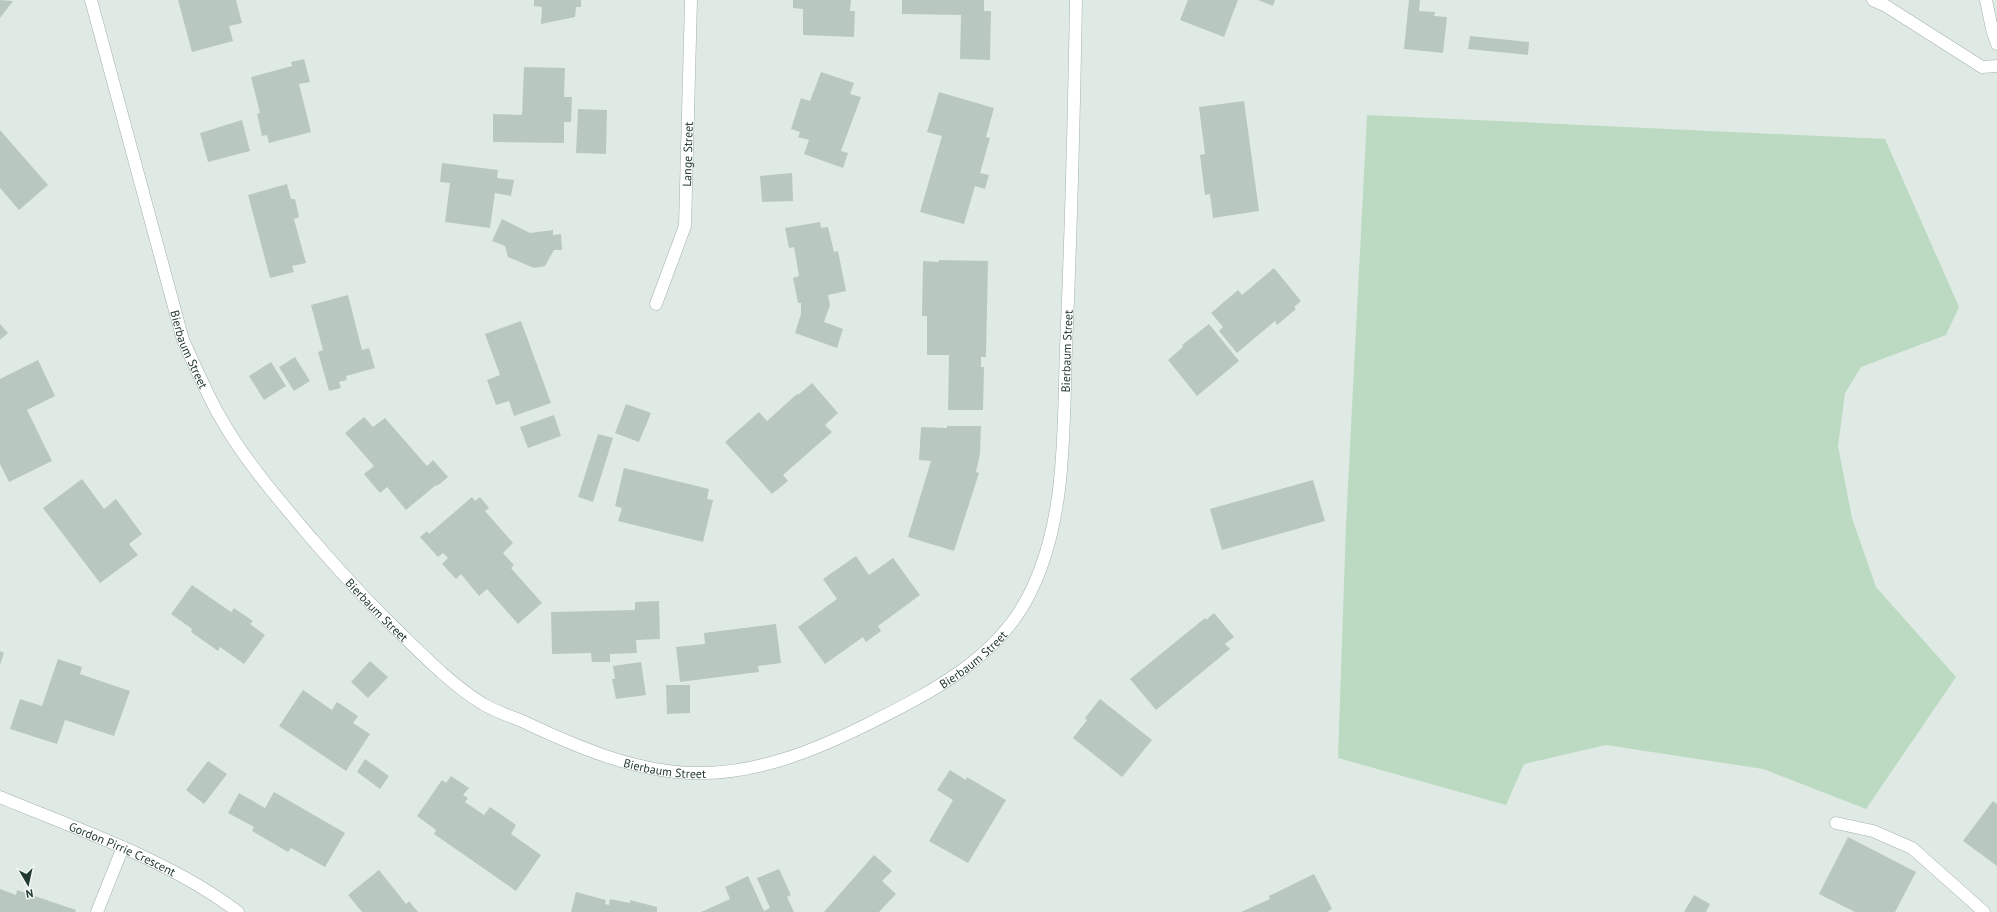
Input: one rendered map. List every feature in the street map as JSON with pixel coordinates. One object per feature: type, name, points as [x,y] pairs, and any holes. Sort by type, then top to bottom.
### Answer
[{"type":"street","name":"Bierbaum Street","points":[[91,0],[183,340],[203,385],[223,421],[272,493],[362,596],[435,667],[483,704],[577,746],[657,770],[694,773],[734,771],[789,759],[844,736],[929,693],[975,660],[1011,626],[1030,595],[1044,562],[1053,523],[1061,468],[1071,232],[1076,0]]},
{"type":"street","name":"Lange Street","points":[[656,304],[685,226],[691,0]]},
{"type":"street","points":[[1873,0],[1886,6],[1982,66],[1997,66]]},
{"type":"street","points":[[1986,0],[1992,29],[1997,44]]},
{"type":"street","name":"Gordon Pirrie Crescent","points":[[0,797],[123,848],[212,892],[238,912]]},
{"type":"street","points":[[1836,823],[1874,831],[1912,848],[1984,912]]},
{"type":"street","points":[[97,912],[123,848]]},
{"type":"green space","points":[[1367,115],[1885,139],[1959,307],[1946,335],[1861,367],[1845,393],[1838,446],[1852,518],[1876,587],[1956,677],[1866,809],[1763,769],[1606,745],[1524,764],[1506,805],[1338,758],[1346,524]]},
{"type":"building","points":[[0,0],[13,1],[0,18]]},
{"type":"building","points":[[178,0],[236,0],[242,23],[229,26],[233,41],[192,52]]},
{"type":"building","points":[[534,0],[581,0],[581,7],[576,7],[575,17],[541,24],[542,7],[534,6]]},
{"type":"building","points":[[793,0],[851,0],[850,11],[855,11],[854,37],[803,35],[803,9],[793,8]]},
{"type":"building","points":[[902,0],[984,0],[984,11],[991,11],[990,60],[960,59],[961,15],[902,14]]},
{"type":"building","points":[[1188,0],[1238,0],[1224,37],[1180,20]]},
{"type":"building","points":[[1258,0],[1275,0],[1273,6]]},
{"type":"building","points":[[1409,0],[1420,0],[1419,11],[1435,12],[1434,16],[1447,17],[1443,53],[1404,49]]},
{"type":"building","points":[[1470,36],[1529,42],[1528,55],[1468,49]]},
{"type":"building","points":[[304,59],[310,82],[299,84],[311,132],[269,143],[267,135],[262,136],[257,114],[260,113],[251,77],[292,66],[291,62]]},
{"type":"building","points":[[524,67],[565,68],[564,97],[572,97],[571,122],[564,122],[564,143],[493,142],[493,114],[522,115]]},
{"type":"building","points":[[821,72],[854,83],[850,94],[861,97],[841,151],[848,153],[843,168],[804,154],[809,140],[798,137],[800,132],[791,129],[801,98],[810,101]]},
{"type":"building","points":[[939,92],[994,108],[986,137],[990,138],[980,173],[989,175],[985,189],[975,186],[964,224],[920,212],[942,136],[927,132]]},
{"type":"building","points":[[1244,101],[1259,211],[1213,218],[1210,194],[1205,195],[1200,155],[1205,154],[1199,107]]},
{"type":"building","points":[[578,109],[607,110],[606,154],[576,153]]},
{"type":"building","points":[[242,120],[250,151],[208,162],[200,133]]},
{"type":"building","points":[[0,130],[48,185],[19,210],[0,188]]},
{"type":"building","points":[[442,163],[498,170],[497,178],[514,180],[511,196],[495,193],[490,228],[445,222],[450,183],[440,182]]},
{"type":"building","points":[[792,173],[793,201],[762,202],[760,176]]},
{"type":"building","points":[[287,184],[291,199],[295,199],[299,217],[294,219],[306,263],[292,266],[294,272],[270,278],[248,195]]},
{"type":"building","points":[[502,219],[530,233],[553,230],[553,235],[561,234],[562,250],[554,250],[545,266],[534,268],[508,257],[505,246],[492,241]]},
{"type":"building","points":[[820,222],[821,228],[828,227],[834,252],[838,251],[846,291],[828,295],[830,305],[824,322],[843,329],[837,348],[795,333],[801,314],[801,303],[798,303],[793,278],[799,276],[794,247],[789,248],[785,228]]},
{"type":"building","points":[[939,260],[988,261],[986,357],[981,357],[981,367],[984,367],[983,410],[948,410],[949,355],[927,355],[927,316],[922,316],[923,261],[939,262]]},
{"type":"building","points":[[1274,268],[1301,301],[1294,307],[1296,309],[1277,325],[1275,321],[1237,353],[1219,331],[1223,327],[1211,313],[1238,290],[1242,295]]},
{"type":"building","points":[[348,295],[362,350],[369,348],[375,368],[346,376],[347,380],[339,382],[341,388],[329,391],[318,352],[323,350],[311,305]]},
{"type":"building","points":[[521,321],[551,403],[514,416],[509,401],[496,405],[487,380],[500,375],[485,334]]},
{"type":"building","points":[[0,324],[8,333],[0,340]]},
{"type":"building","points":[[1209,324],[1239,361],[1197,396],[1168,360],[1183,347],[1182,345]]},
{"type":"building","points":[[295,357],[310,381],[294,391],[279,367]]},
{"type":"building","points":[[38,360],[55,396],[27,410],[52,461],[9,482],[0,464],[0,379]]},
{"type":"building","points":[[271,362],[286,386],[264,400],[249,376]]},
{"type":"building","points":[[812,383],[838,413],[825,425],[832,432],[783,475],[788,481],[772,494],[725,442],[759,412],[767,421],[797,394],[798,395]]},
{"type":"building","points":[[626,404],[651,413],[639,442],[615,433]]},
{"type":"building","points":[[554,415],[561,436],[528,448],[520,427]]},
{"type":"building","points":[[364,417],[373,427],[385,418],[427,466],[433,460],[448,477],[406,510],[387,487],[380,493],[364,474],[374,466],[345,433]]},
{"type":"building","points":[[947,426],[981,426],[980,454],[976,472],[979,473],[954,551],[908,537],[931,461],[919,460],[921,427],[947,428]]},
{"type":"building","points":[[598,434],[613,438],[593,502],[578,497]]},
{"type":"building","points":[[624,468],[709,489],[707,499],[713,500],[703,542],[618,521],[622,508],[615,506]]},
{"type":"building","points":[[82,479],[104,509],[116,499],[142,534],[129,544],[138,555],[100,583],[43,508]]},
{"type":"building","points":[[1313,480],[1325,521],[1222,550],[1210,509]]},
{"type":"building","points":[[472,497],[475,501],[480,497],[489,508],[485,511],[513,543],[503,553],[514,565],[511,568],[542,603],[518,624],[487,589],[479,596],[461,574],[456,579],[442,564],[448,558],[443,553],[438,557],[420,537],[427,531],[429,534]]},
{"type":"building","points":[[856,556],[869,575],[893,558],[920,595],[878,626],[881,631],[866,642],[863,637],[825,664],[798,627],[837,599],[823,579]]},
{"type":"building","points":[[192,585],[231,612],[234,608],[253,621],[250,624],[265,635],[244,664],[220,647],[218,651],[191,632],[192,629],[171,614]]},
{"type":"building","points":[[659,601],[660,639],[636,640],[637,653],[610,654],[610,662],[592,662],[591,653],[552,654],[551,612],[635,610],[635,602]]},
{"type":"building","points":[[1214,613],[1234,637],[1225,644],[1230,649],[1156,710],[1130,679],[1205,618],[1206,620]]},
{"type":"building","points":[[776,624],[781,663],[758,666],[759,672],[680,682],[676,647],[705,644],[704,633]]},
{"type":"building","points":[[0,651],[4,653],[0,665]]},
{"type":"building","points":[[58,659],[82,667],[80,674],[130,691],[114,736],[65,720],[57,744],[10,729],[20,699],[42,706]]},
{"type":"building","points":[[370,661],[388,677],[368,698],[351,682]]},
{"type":"building","points":[[641,662],[646,695],[616,699],[612,679],[615,679],[613,666]]},
{"type":"building","points":[[666,685],[690,685],[690,713],[667,714]]},
{"type":"building","points":[[303,690],[332,710],[337,702],[358,716],[353,723],[370,734],[346,771],[279,726]]},
{"type":"building","points":[[1100,699],[1152,740],[1122,777],[1073,738],[1087,720],[1085,718]]},
{"type":"building","points":[[365,759],[389,776],[380,789],[357,772]]},
{"type":"building","points":[[208,761],[227,774],[204,804],[186,790]]},
{"type":"building","points":[[950,770],[966,780],[967,777],[1006,800],[968,863],[929,841],[953,800],[937,790]]},
{"type":"building","points":[[451,776],[469,788],[463,795],[468,798],[465,802],[484,815],[490,807],[516,825],[511,834],[541,855],[516,891],[434,834],[436,830],[417,816],[442,780],[446,783]]},
{"type":"building","points":[[274,792],[345,833],[325,867],[291,848],[288,852],[252,831],[254,827],[228,813],[239,793],[265,808]]},
{"type":"building","points":[[1993,801],[1997,804],[1997,866],[1963,841]]},
{"type":"building","points":[[1848,837],[1916,872],[1895,912],[1855,912],[1819,894]]},
{"type":"building","points":[[874,855],[892,871],[882,881],[896,894],[879,912],[824,912]]},
{"type":"building","points":[[779,869],[791,895],[787,897],[794,912],[701,912],[730,899],[725,887],[748,876],[764,911],[770,908],[757,878]]},
{"type":"building","points":[[379,870],[406,904],[409,901],[418,912],[362,912],[348,895]]},
{"type":"building","points":[[1314,874],[1332,909],[1327,912],[1241,912],[1270,899],[1269,896]]},
{"type":"building","points":[[0,889],[16,895],[17,890],[76,910],[75,912],[0,912]]},
{"type":"building","points":[[576,892],[606,900],[605,904],[609,905],[610,899],[630,903],[630,900],[657,907],[657,912],[571,912]]},
{"type":"building","points":[[1694,895],[1710,904],[1706,912],[1684,912]]}]
